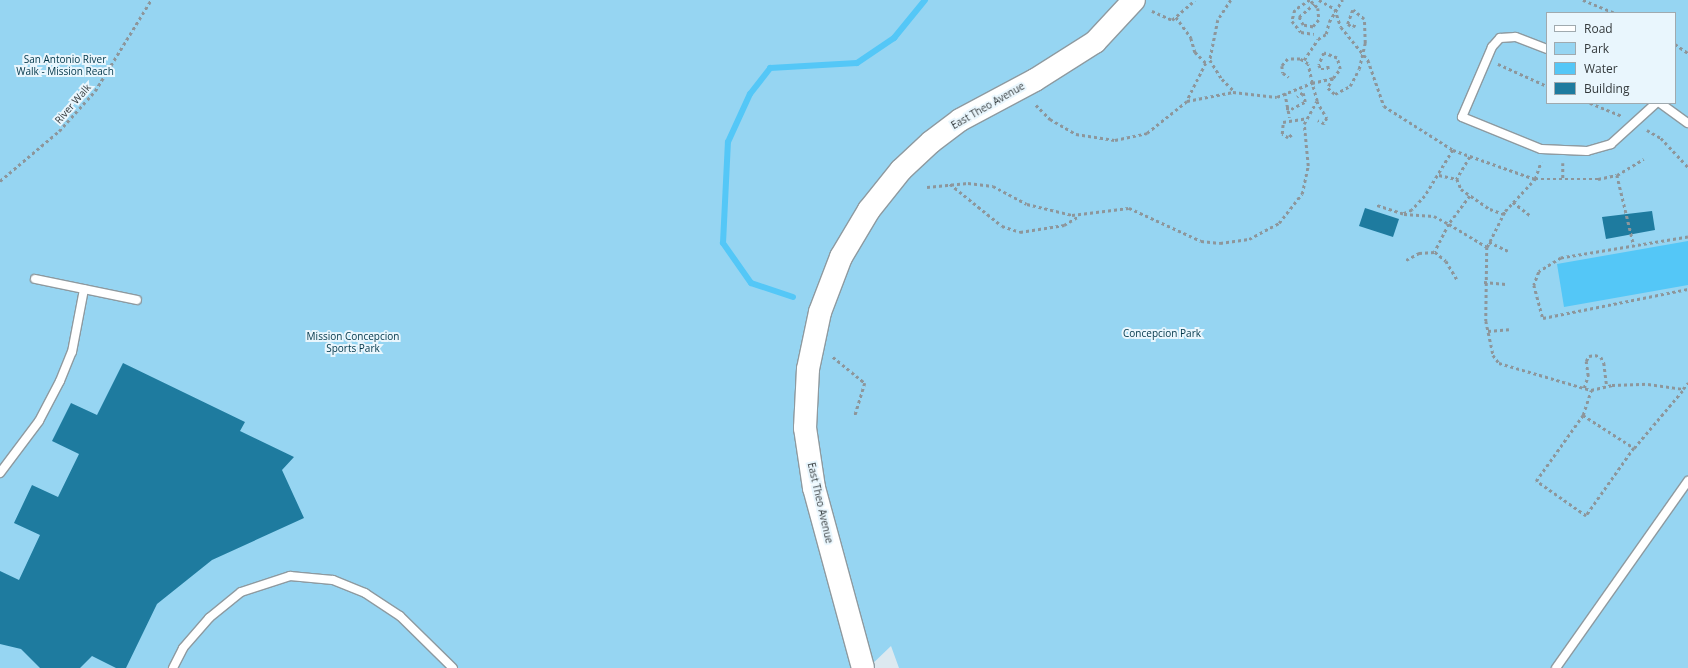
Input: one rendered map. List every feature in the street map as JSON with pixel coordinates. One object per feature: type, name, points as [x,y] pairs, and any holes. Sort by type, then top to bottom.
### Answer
[{"type":"street","name":"East Theo Avenue","points":[[863,668],[814,488],[805,428],[808,368],[818,319],[841,257],[869,210],[901,170],[930,142],[960,120],[1035,80],[1095,42],[1134,0]]},
{"type":"lane","points":[[1546,49],[1515,37],[1500,38],[1487,58],[1462,117],[1541,150],[1587,151],[1611,144],[1655,104]]},
{"type":"lane","points":[[1661,104],[1688,123]]},
{"type":"lane","points":[[34,279],[137,300]]},
{"type":"lane","points":[[0,473],[40,421],[60,381],[72,352],[84,290]]},
{"type":"lane","points":[[1556,668],[1688,481]]},
{"type":"lane","points":[[173,668],[183,648],[209,618],[241,592],[290,576],[333,580],[365,593],[400,616],[453,668]]},
{"type":"path","name":"River Walk","points":[[0,181],[60,131],[95,91],[151,0]]},
{"type":"path","points":[[1134,0],[1160,16],[1172,20],[1196,0]]},
{"type":"path","points":[[1036,105],[1050,119],[1076,134],[1115,140],[1147,132],[1187,101],[1206,63],[1210,60],[1218,20],[1231,0]]},
{"type":"path","points":[[1314,4],[1299,18],[1303,25],[1313,27],[1319,20],[1318,8],[1314,4],[1310,0],[1295,10],[1292,22],[1301,32],[1314,34]]},
{"type":"path","points":[[1319,0],[1335,9],[1341,27],[1363,52],[1384,106],[1453,150],[1535,179],[1583,181],[1617,175],[1644,159]]},
{"type":"path","points":[[1304,60],[1318,39],[1326,34],[1335,9],[1342,0]]},
{"type":"path","points":[[1583,0],[1613,12]]},
{"type":"path","points":[[1326,62],[1328,69],[1321,69],[1319,65],[1324,53],[1337,58],[1340,63],[1340,70],[1328,88],[1332,93],[1350,86],[1359,69],[1366,43],[1364,19],[1353,10],[1348,24],[1353,27],[1355,24]]},
{"type":"path","points":[[1176,17],[1191,38],[1195,52],[1206,63]]},
{"type":"path","points":[[1676,45],[1688,53]]},
{"type":"path","points":[[1288,77],[1282,70],[1285,61],[1293,58],[1304,60]]},
{"type":"path","points":[[1487,58],[1546,86]]},
{"type":"path","points":[[1210,60],[1222,79],[1235,92]]},
{"type":"path","points":[[1304,60],[1317,101],[1327,118],[1324,124],[1318,120]]},
{"type":"path","points":[[1187,101],[1235,92],[1265,97],[1285,93],[1312,83],[1334,78]]},
{"type":"path","points":[[1285,93],[1286,108],[1290,118]]},
{"type":"path","points":[[1286,108],[1291,110],[1305,102],[1303,93],[1297,97]]},
{"type":"path","points":[[950,184],[1002,226],[1020,232],[1064,225],[1080,215],[1103,209],[1129,208],[1201,241],[1239,242],[1259,235],[1289,214],[1305,187],[1308,166],[1304,124],[1317,101]]},
{"type":"path","points":[[1292,135],[1288,138],[1281,130],[1283,122],[1290,118],[1307,118]]},
{"type":"path","points":[[1403,214],[1412,210],[1426,196],[1453,150]]},
{"type":"path","points":[[1544,156],[1535,179],[1513,202],[1504,214],[1487,246],[1484,282],[1488,331],[1492,355],[1499,363],[1591,390],[1607,386],[1648,384],[1683,389]]},
{"type":"path","points":[[1457,179],[1470,157]]},
{"type":"path","points":[[1563,160],[1563,180]]},
{"type":"path","points":[[1439,175],[1457,179]]},
{"type":"path","points":[[1617,175],[1634,246]]},
{"type":"path","points":[[1457,179],[1461,189],[1470,196],[1504,214]]},
{"type":"path","points":[[927,187],[950,184],[993,186],[1027,204],[1080,215]]},
{"type":"path","points":[[1435,252],[1449,224],[1470,196]]},
{"type":"path","points":[[1513,202],[1531,216]]},
{"type":"path","points":[[1376,205],[1403,214],[1434,216],[1487,246]]},
{"type":"path","points":[[1688,237],[1561,258],[1539,272],[1534,285],[1543,318],[1688,289]]},
{"type":"path","points":[[1489,242],[1508,250]]},
{"type":"path","points":[[1406,260],[1420,253],[1435,252],[1446,261],[1457,279]]},
{"type":"path","points":[[1484,282],[1506,284]]},
{"type":"path","points":[[1488,331],[1509,329]]},
{"type":"path","points":[[1584,388],[1588,376],[1586,361],[1589,356],[1595,355],[1601,357],[1604,363],[1607,386]]},
{"type":"path","points":[[833,357],[865,383],[855,416]]},
{"type":"path","points":[[1591,390],[1583,415],[1536,481],[1586,516],[1634,448],[1688,383]]},
{"type":"path","points":[[1583,415],[1634,448]]},
{"type":"green space","points":[[0,0],[1688,0],[1688,668],[899,668],[891,646],[868,668],[0,668]]},
{"type":"water","points":[[1688,241],[1688,285],[1564,307],[1557,264]]},
{"type":"building","points":[[1365,208],[1399,219],[1393,237],[1359,226]]},
{"type":"building","points":[[1652,211],[1655,230],[1606,239],[1602,217]]},
{"type":"building","points":[[123,363],[245,422],[240,431],[294,457],[282,470],[304,518],[212,560],[157,604],[126,668],[116,668],[92,656],[80,668],[40,668],[21,649],[0,644],[0,571],[19,580],[40,535],[14,523],[32,485],[58,497],[79,454],[52,441],[71,403],[97,415]]},
{"type":"waterway","points":[[793,297],[751,283],[723,243],[728,142],[750,94],[770,68],[857,63],[894,38],[925,0]]},
{"type":"park label","name":"San Antonio River Walk - Mission Reach","points":[[65,64]]},
{"type":"park label","name":"Concepcion Park","points":[[1162,334]]},
{"type":"park label","name":"Mission Concepcion Sports Park","points":[[353,342]]}]
